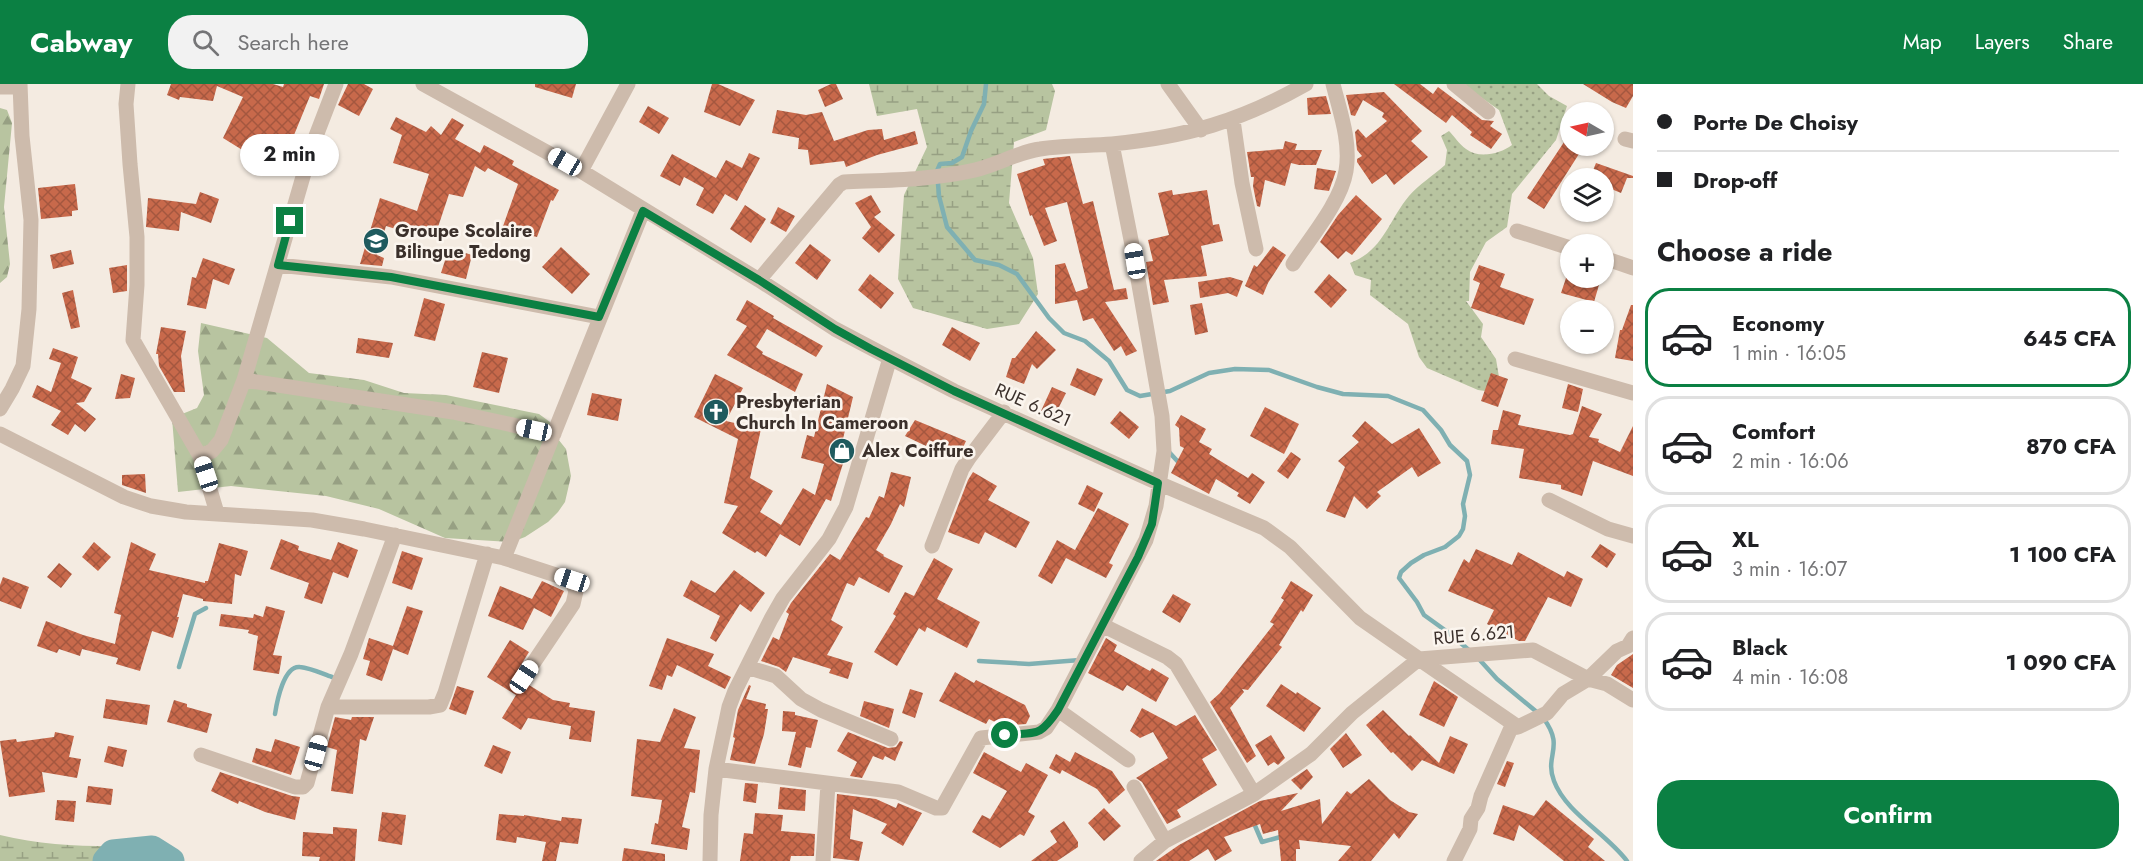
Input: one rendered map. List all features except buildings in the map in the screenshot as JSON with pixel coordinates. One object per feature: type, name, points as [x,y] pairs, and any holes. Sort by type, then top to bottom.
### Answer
[{"type":"street","points":[[128,84],[126,104],[137,237],[134,340],[200,456],[217,513]]},
{"type":"street","points":[[200,456],[212,450],[221,440],[244,380],[311,149],[336,84]]},
{"type":"street","name":"RUE 6.621","points":[[423,84],[581,171],[835,329],[954,391],[1264,528],[1290,547],[1360,618],[1419,659],[1533,650],[1588,679],[1606,684],[1633,700]]},
{"type":"street","points":[[581,171],[628,84]]},
{"type":"street","points":[[1168,84],[1201,130]]},
{"type":"street","points":[[1293,264],[1326,215],[1342,186],[1346,171],[1345,129],[1333,84]]},
{"type":"street","points":[[1454,84],[1488,112]]},
{"type":"street","points":[[0,87],[20,85],[22,136],[31,220],[29,309],[23,366],[0,409]]},
{"type":"street","points":[[759,280],[839,184],[844,182],[942,177],[1000,163],[1038,149],[1112,144],[1201,130],[1233,120],[1295,86]]},
{"type":"street","points":[[1233,120],[1242,183],[1256,249]]},
{"type":"street","points":[[716,769],[898,792],[936,808],[942,808],[981,738],[1039,732],[1046,728],[1058,710],[1146,540],[1156,506],[1164,451],[1160,404],[1112,144]]},
{"type":"street","points":[[504,558],[643,211]]},
{"type":"street","points":[[1516,231],[1560,245]]},
{"type":"street","points":[[1614,261],[1633,268]]},
{"type":"street","points":[[278,265],[391,277],[599,317]]},
{"type":"street","points":[[710,861],[711,815],[716,769],[729,707],[783,598],[829,539],[840,521],[890,358]]},
{"type":"street","points":[[1515,360],[1633,393]]},
{"type":"street","points":[[244,380],[453,412],[554,434]]},
{"type":"street","points":[[932,546],[962,469],[1004,412]]},
{"type":"street","points":[[0,434],[124,497],[161,508],[312,520],[487,554],[572,580],[576,591],[573,604],[524,677]]},
{"type":"street","points":[[1549,500],[1608,529],[1633,536]]},
{"type":"street","points":[[201,755],[295,787],[303,787],[307,783],[328,707],[351,654],[395,535]]},
{"type":"street","points":[[328,707],[429,707],[440,705],[487,554]]},
{"type":"street","points":[[1102,625],[1167,657],[1176,664],[1254,794]]},
{"type":"street","points":[[1454,861],[1470,829],[1471,819],[1478,808],[1510,728],[1518,727],[1547,713],[1563,694],[1588,679],[1617,651],[1628,646],[1633,639]]},
{"type":"street","points":[[1142,861],[1166,841],[1254,794],[1311,754],[1352,713],[1419,659],[1518,727]]},
{"type":"street","points":[[747,667],[776,676],[801,699],[821,710],[891,739]]},
{"type":"street","points":[[1058,710],[1128,760]]},
{"type":"street","points":[[823,861],[828,784]]},
{"type":"street","points":[[1134,788],[1166,841]]},
{"type":"green space","points":[[869,84],[1052,84],[1055,91],[1046,130],[1014,142],[1009,203],[1033,258],[1038,294],[1019,324],[987,329],[913,308],[898,279],[904,195],[927,147],[917,109],[877,116]]},
{"type":"green space","points":[[1462,84],[1537,84],[1549,96],[1560,102],[1560,128],[1556,140],[1512,194],[1507,227],[1486,242],[1470,272],[1469,301],[1466,301],[1483,324],[1481,337],[1496,359],[1499,377],[1485,391],[1427,368],[1419,357],[1408,324],[1370,295],[1371,280],[1355,275],[1350,263],[1371,251],[1409,196],[1445,165],[1447,150],[1441,136],[1449,131],[1463,147],[1483,155],[1502,151],[1512,145],[1499,110]]},
{"type":"green space","points":[[0,108],[7,110],[12,123],[4,207],[10,264],[7,277],[0,283]]},
{"type":"green space","points":[[201,323],[267,338],[309,373],[364,380],[404,393],[446,395],[539,414],[550,422],[554,434],[566,449],[571,476],[565,502],[548,522],[525,537],[512,542],[445,538],[379,509],[326,496],[231,486],[178,492],[172,418],[197,408],[204,395],[198,351]]},
{"type":"green space","points":[[0,835],[61,844],[164,845],[183,861],[0,861]]},
{"type":"waterway","points":[[986,84],[984,104],[962,157],[952,163],[940,164],[937,171],[939,196],[947,227],[975,260],[999,265],[1017,274],[1049,318],[1064,333],[1085,341],[1109,361],[1127,390],[1140,396],[1170,391],[1209,373],[1235,369],[1269,370],[1343,394],[1388,396],[1423,410],[1441,430],[1450,445],[1467,461],[1470,475],[1463,504],[1465,516],[1463,529],[1459,536],[1445,547],[1411,563],[1401,572],[1399,578],[1424,615],[1470,651]]},
{"type":"waterway","points":[[1169,452],[1181,465]]},
{"type":"waterway","points":[[179,667],[195,614],[206,608]]},
{"type":"waterway","points":[[1478,658],[1497,679],[1538,713]]},
{"type":"waterway","points":[[979,661],[1029,664],[1080,660]]},
{"type":"waterway","points":[[275,714],[282,685],[294,668],[300,667],[332,677]]},
{"type":"waterway","points":[[1544,719],[1553,737],[1552,772],[1560,792],[1577,813],[1627,861]]},
{"type":"waterway","points":[[1253,821],[1262,842],[1284,836]]},
{"type":"waterway","points":[[106,861],[113,853],[152,849],[171,861]]},
{"type":"place","name":"Groupe Scolaire Bilingue Tedong","points":[[376,241]]},
{"type":"place","name":"Presbyterian Church In Cameroon","points":[[716,412]]},
{"type":"place","name":"Alex Coiffure","points":[[842,451]]},
{"type":"route","points":[[290,221],[278,265],[391,277],[599,317],[643,211],[871,349],[954,391],[1158,483],[1156,506],[1146,540],[1058,710],[1046,728],[1039,732],[1005,735]]}]
